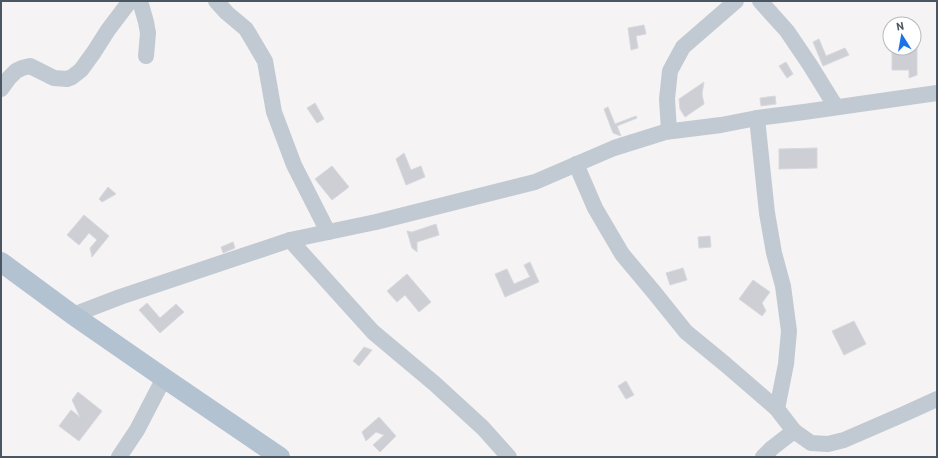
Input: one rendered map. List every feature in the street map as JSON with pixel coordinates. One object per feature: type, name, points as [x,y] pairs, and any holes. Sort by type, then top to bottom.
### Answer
[{"type":"main road","points":[[1,262],[164,378],[280,457]]},
{"type":"street","points":[[1,88],[16,71],[30,66],[54,78],[67,79],[72,77],[81,70],[130,1]]},
{"type":"street","points":[[140,1],[148,33],[146,56]]},
{"type":"street","points":[[217,1],[246,29],[265,61],[274,112],[294,165],[328,232]]},
{"type":"street","points":[[669,131],[667,99],[670,71],[684,47],[736,1]]},
{"type":"street","points":[[760,1],[787,31],[836,108]]},
{"type":"street","points":[[73,314],[290,240],[428,209],[535,182],[614,148],[669,131],[721,125],[757,118],[937,93]]},
{"type":"street","points":[[757,118],[767,214],[774,254],[784,286],[789,331],[786,364],[777,409]]},
{"type":"street","points":[[576,164],[595,208],[622,254],[654,291],[686,332],[777,409],[794,431],[811,443],[828,444],[844,440],[937,399]]},
{"type":"street","points":[[290,240],[373,332],[435,384],[483,428],[509,457]]},
{"type":"street","points":[[119,457],[137,430],[164,378]]},
{"type":"street","points":[[763,457],[794,431]]},
{"type":"building","points":[[644,25],[646,34],[636,36],[638,48],[631,50],[628,28]]},
{"type":"building","points":[[819,39],[826,56],[845,48],[849,55],[823,66],[813,42]]},
{"type":"building","points":[[892,56],[917,56],[917,75],[909,78],[909,70],[892,70]]},
{"type":"building","points":[[786,62],[793,74],[787,78],[779,66]]},
{"type":"building","points":[[704,82],[702,94],[704,104],[685,117],[680,109],[679,99]]},
{"type":"building","points":[[775,96],[776,104],[761,106],[760,98]]},
{"type":"building","points":[[315,103],[324,119],[317,123],[307,108]]},
{"type":"building","points":[[608,107],[615,124],[636,116],[637,118],[617,126],[621,136],[613,133],[604,109]]},
{"type":"building","points":[[817,148],[817,168],[779,169],[779,149]]},
{"type":"building","points":[[404,153],[411,170],[421,166],[425,177],[406,185],[396,159]]},
{"type":"building","points":[[332,166],[349,187],[332,200],[315,179]]},
{"type":"building","points":[[108,187],[116,194],[102,202],[99,199]]},
{"type":"building","points":[[84,215],[109,236],[92,257],[90,248],[97,240],[89,233],[79,245],[67,235]]},
{"type":"building","points":[[436,224],[439,235],[417,242],[417,252],[412,248],[407,231],[412,232]]},
{"type":"building","points":[[710,236],[711,247],[699,248],[698,237]]},
{"type":"building","points":[[233,242],[235,248],[223,253],[221,247]]},
{"type":"building","points":[[530,262],[539,282],[505,297],[495,274],[507,269],[514,284],[530,277],[524,265]]},
{"type":"building","points":[[683,268],[687,280],[670,285],[666,273]]},
{"type":"building","points":[[407,274],[431,302],[419,312],[405,295],[397,302],[387,291]]},
{"type":"building","points":[[753,280],[770,292],[762,303],[766,311],[762,316],[739,299]]},
{"type":"building","points":[[147,303],[160,318],[176,304],[184,312],[160,333],[139,310]]},
{"type":"building","points":[[854,321],[866,344],[844,355],[832,331]]},
{"type":"building","points":[[364,347],[372,350],[359,366],[353,361]]},
{"type":"building","points":[[626,381],[634,395],[626,399],[618,386]]},
{"type":"building","points":[[78,392],[102,411],[79,441],[59,426],[71,410],[80,417],[72,400]]},
{"type":"building","points":[[379,417],[396,436],[380,452],[373,445],[384,435],[376,432],[366,441],[362,432]]}]
